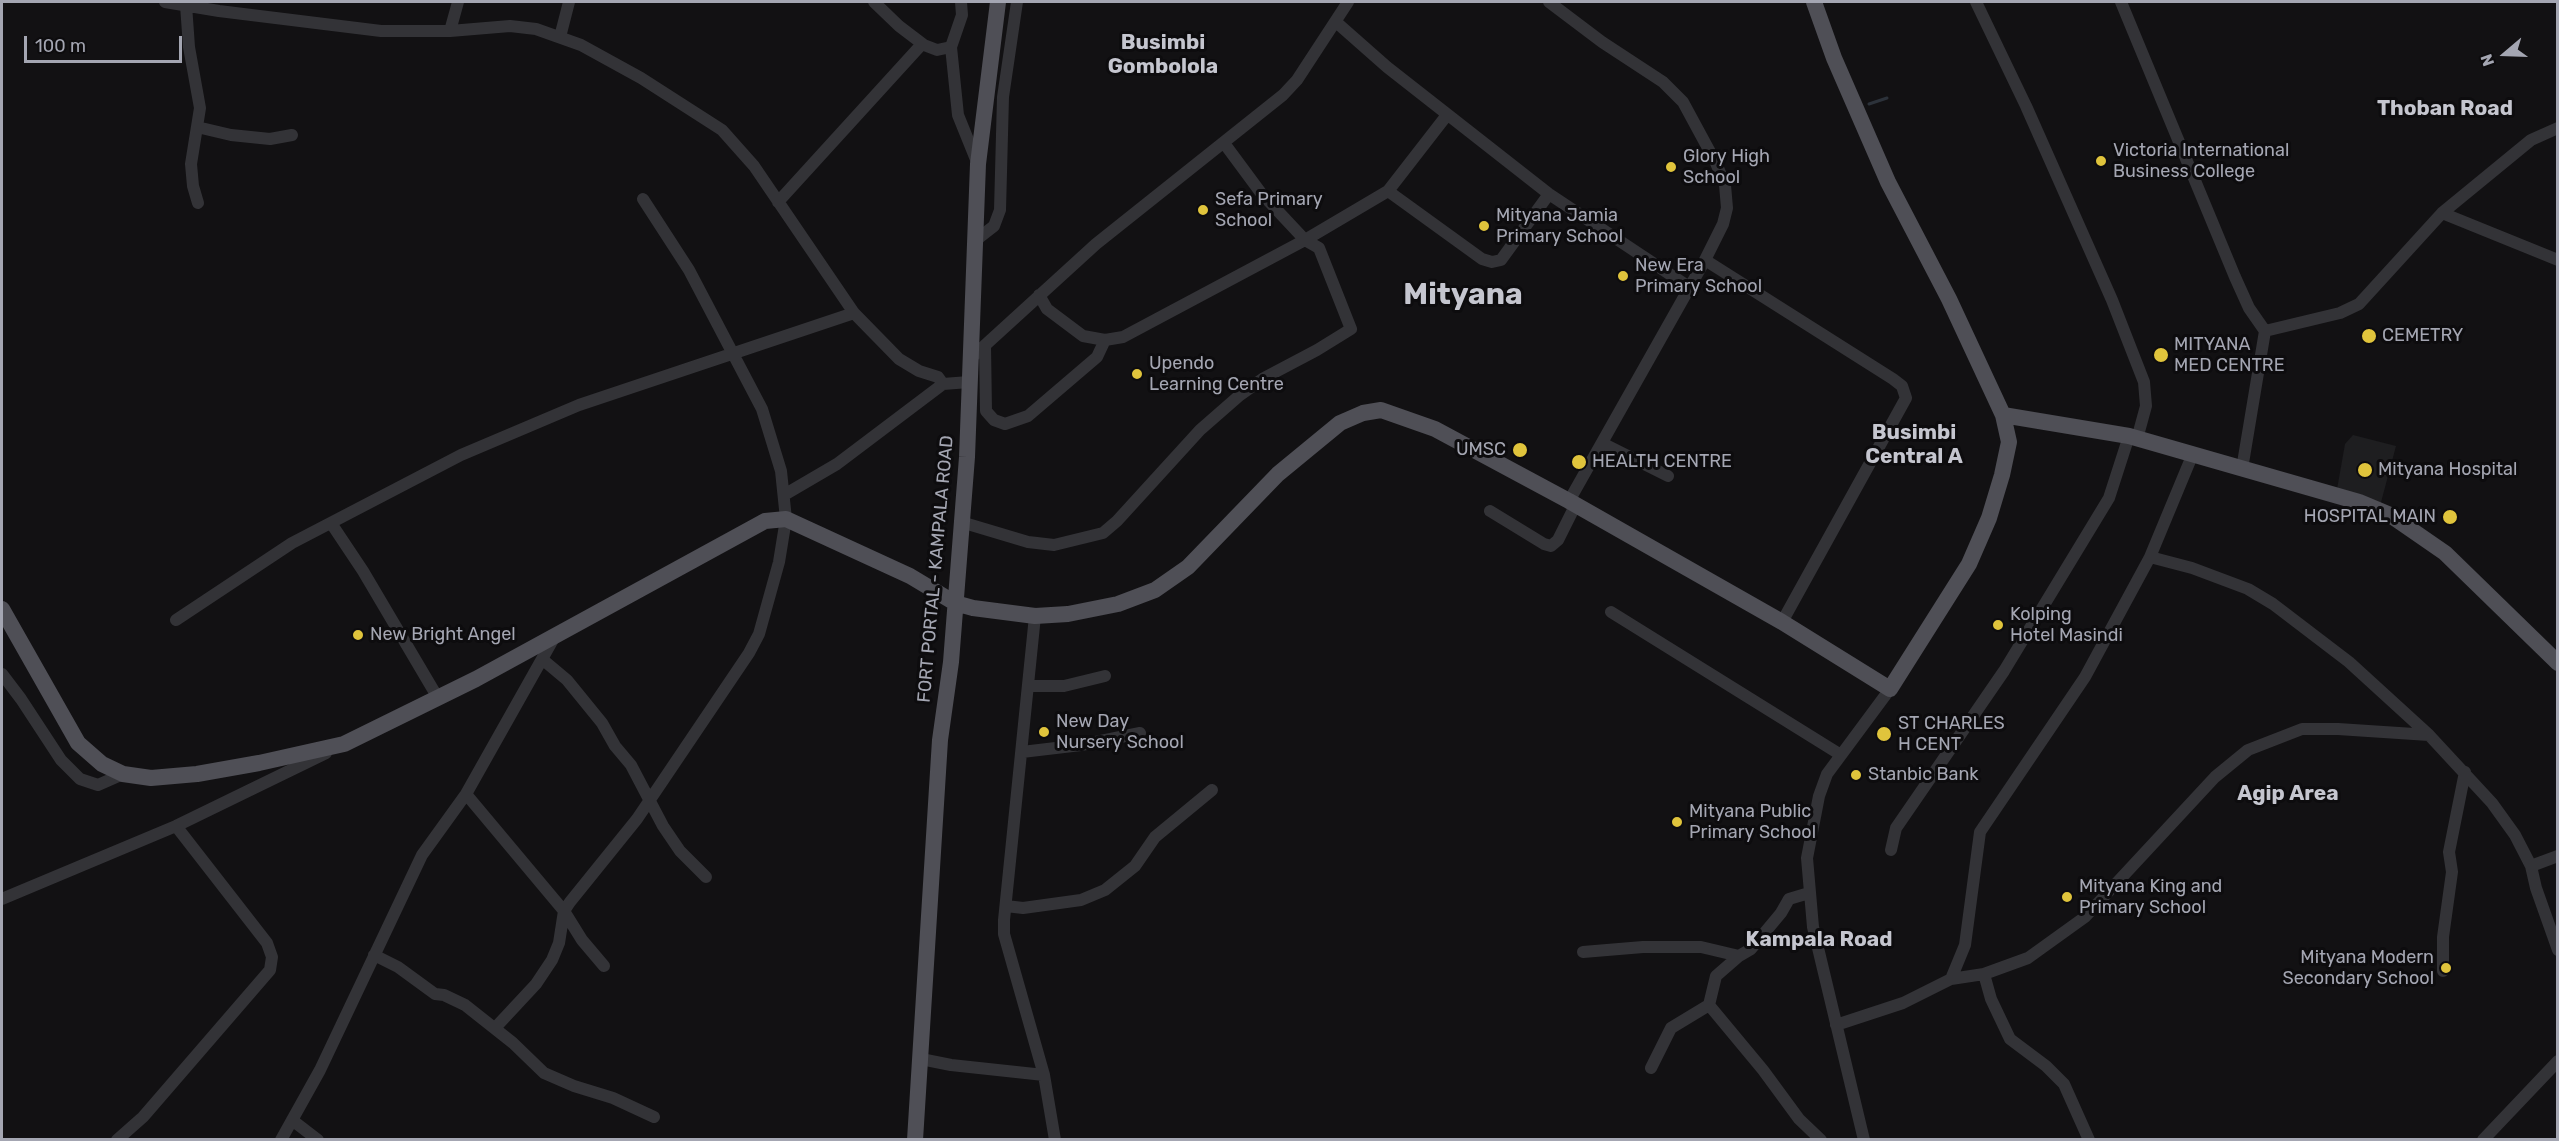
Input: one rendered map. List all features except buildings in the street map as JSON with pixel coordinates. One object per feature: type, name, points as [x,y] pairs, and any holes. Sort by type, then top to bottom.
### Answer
[{"type":"main road","name":"FORT PORTAL - KAMPALA ROAD","points":[[915,1140],[940,740],[951,662],[967,457],[978,164],[998,2]]},
{"type":"main road","points":[[2,609],[78,743],[102,764],[123,774],[151,778],[197,774],[260,763],[344,744],[438,698],[765,521],[786,519],[910,576],[955,603],[993,611],[1035,616],[1068,614],[1118,604],[1155,590],[1188,567],[1278,474],[1340,423],[1364,413],[1381,410],[1435,429],[1573,503],[1782,622],[1890,689],[1969,564],[1989,518],[2009,442],[2003,415],[1949,299],[1888,182],[1833,58],[1814,2]]},
{"type":"main road","points":[[2003,415],[2133,438],[2359,502],[2418,532],[2445,553],[2558,663]]},
{"type":"street","points":[[165,2],[219,6],[381,31],[450,31],[510,26],[536,29],[580,45],[641,78],[722,130],[754,166],[854,313],[899,359],[920,371],[938,377],[943,384]]},
{"type":"street","points":[[450,31],[458,2]]},
{"type":"street","points":[[560,37],[569,2]]},
{"type":"street","points":[[874,2],[922,44],[937,50],[951,47]]},
{"type":"street","points":[[962,2],[962,15],[951,47],[958,115],[978,164]]},
{"type":"street","points":[[976,240],[994,226],[1000,210],[1003,97],[1017,2]]},
{"type":"street","points":[[971,358],[1096,244],[1284,95],[1297,80],[1348,2]]},
{"type":"street","points":[[1490,511],[1544,544],[1551,546],[1558,540],[1602,443],[1705,260],[1723,224],[1727,208],[1725,185],[1683,102],[1663,82],[1602,42],[1549,2]]},
{"type":"street","points":[[1891,850],[1896,828],[2004,671],[2109,498],[2146,406],[2144,382],[2112,300],[2026,106],[1976,2]]},
{"type":"street","points":[[2121,2],[2249,308],[2265,330],[2242,469]]},
{"type":"street","points":[[186,5],[189,47],[200,108],[191,164],[193,186],[198,203]]},
{"type":"street","points":[[1336,22],[1387,67],[1549,194],[1689,287]]},
{"type":"street","points":[[778,202],[922,44]]},
{"type":"street","points":[[1039,295],[1047,309],[1083,336],[1106,340],[1123,337],[1305,240],[1388,191],[1447,115]]},
{"type":"street","points":[[197,127],[231,135],[270,139],[292,135]]},
{"type":"street","points":[[2265,330],[2340,313],[2359,304],[2442,213],[2531,140],[2558,129]]},
{"type":"street","points":[[961,522],[1028,542],[1054,545],[1103,533],[1117,521],[1200,430],[1240,395],[1264,378],[1317,351],[1351,329],[1319,248],[1305,240],[1261,193],[1224,143]]},
{"type":"street","points":[[1388,191],[1482,259],[1492,262],[1501,260],[1549,194]]},
{"type":"street","points":[[495,1028],[536,984],[552,960],[559,944],[564,911],[637,819],[732,680],[759,634],[779,562],[786,519],[784,495],[781,471],[762,410],[689,270],[643,199]]},
{"type":"street","points":[[2442,213],[2558,260]]},
{"type":"street","points":[[1705,260],[1893,379],[1902,386],[1906,398],[1782,622]]},
{"type":"street","points":[[176,620],[292,543],[461,456],[579,405],[854,313]]},
{"type":"street","points":[[985,345],[986,411],[994,420],[1005,424],[1028,416],[1096,357],[1106,340]]},
{"type":"street","points":[[784,495],[837,464],[943,384],[969,382]]},
{"type":"street","points":[[1602,443],[1668,476]]},
{"type":"street","points":[[1951,979],[1965,945],[1980,832],[2085,677],[2150,557],[2192,456]]},
{"type":"street","points":[[331,523],[369,580],[438,698]]},
{"type":"street","points":[[2150,557],[2192,568],[2248,590],[2273,604],[2349,662],[2429,735],[2492,803],[2515,835],[2531,866],[2536,888],[2558,950]]},
{"type":"street","points":[[1611,612],[1841,755]]},
{"type":"street","points":[[1035,616],[1004,934],[1044,1075],[1055,1140]]},
{"type":"street","points":[[281,1140],[320,1070],[422,855],[466,794],[557,633]]},
{"type":"street","points":[[542,659],[567,680],[603,723],[615,746],[631,765],[648,801],[680,851],[706,877]]},
{"type":"street","points":[[2,674],[61,760],[80,779],[98,785],[123,774]]},
{"type":"street","points":[[1028,686],[1064,686],[1105,676]]},
{"type":"street","points":[[1864,1140],[1813,927],[1807,858],[1819,796],[1827,774],[1890,689]]},
{"type":"street","points":[[1836,1025],[1903,1003],[1951,979],[1984,974],[2028,957],[2085,917],[2215,777],[2248,750],[2302,729],[2429,735]]},
{"type":"street","points":[[1022,752],[1081,745],[1140,733]]},
{"type":"street","points":[[2,898],[176,826],[344,744]]},
{"type":"street","points":[[2443,971],[2443,937],[2452,872],[2449,852],[2465,772]]},
{"type":"street","points":[[1006,906],[1023,908],[1081,900],[1105,890],[1135,866],[1155,837],[1212,790]]},
{"type":"street","points":[[466,794],[564,911],[582,940],[604,966]]},
{"type":"street","points":[[123,1138],[270,970],[272,957],[267,943],[176,826]]},
{"type":"street","points":[[2531,866],[2558,856]]},
{"type":"street","points":[[1651,1068],[1671,1028],[1709,1005],[1716,976],[1751,949],[1790,899],[1809,892]]},
{"type":"street","points":[[1583,952],[1643,947],[1701,947],[1739,956]]},
{"type":"street","points":[[374,955],[398,967],[435,994],[444,995],[465,1005],[495,1028],[544,1073],[574,1086],[613,1098],[654,1117]]},
{"type":"street","points":[[1984,974],[1991,999],[2010,1040],[2046,1066],[2064,1084],[2090,1140]]},
{"type":"street","points":[[1709,1005],[1763,1070],[1799,1119],[1821,1140]]},
{"type":"street","points":[[921,1059],[951,1065],[1044,1075]]},
{"type":"street","points":[[2483,1140],[2558,1062]]},
{"type":"street","points":[[292,1120],[318,1140]]},
{"type":"shaded area","name":"Mityana Hospital","points":[[2353,435],[2396,446],[2380,506],[2336,495],[2345,444]]},
{"type":"waterway","points":[[1869,104],[1887,98]]},
{"type":"place","name":"Victoria International Business College","points":[[2101,161]]},
{"type":"place","name":"Glory High School","points":[[1671,167]]},
{"type":"place","name":"Sefa Primary School","points":[[1203,210]]},
{"type":"place","name":"Mityana Jamia Primary School","points":[[1484,226]]},
{"type":"place","name":"New Era Primary School","points":[[1623,276]]},
{"type":"place","name":"CEMETRY","points":[[2369,336]]},
{"type":"place","name":"MITYANA MED CENTRE","points":[[2161,355]]},
{"type":"place","name":"Upendo Learning Centre","points":[[1137,374]]},
{"type":"place","name":"UMSC","points":[[1520,450]]},
{"type":"place","name":"HEALTH CENTRE","points":[[1579,462]]},
{"type":"place","name":"Mityana Hospital","points":[[2365,470]]},
{"type":"place","name":"HOSPITAL MAIN","points":[[2450,517]]},
{"type":"place","name":"Kolping Hotel Masindi","points":[[1998,625]]},
{"type":"place","name":"New Bright Angel","points":[[358,635]]},
{"type":"place","name":"New Day Nursery School","points":[[1044,732]]},
{"type":"place","name":"ST CHARLES H CENT","points":[[1884,734]]},
{"type":"place","name":"Stanbic Bank","points":[[1856,775]]},
{"type":"place","name":"Mityana Public Primary School","points":[[1677,822]]},
{"type":"place","name":"Mityana King and Primary School","points":[[2067,897]]},
{"type":"place","name":"Mityana Modern Secondary School","points":[[2446,968]]},
{"type":"district","name":"Busimbi Gombolola","points":[[1163,55]]},
{"type":"district","name":"Thoban Road","points":[[2445,109]]},
{"type":"district","name":"Mityana","points":[[1463,295]]},
{"type":"district","name":"Busimbi Central A","points":[[1914,445]]},
{"type":"district","name":"Agip Area","points":[[2288,794]]},
{"type":"district","name":"Kampala Road","points":[[1819,940]]}]
